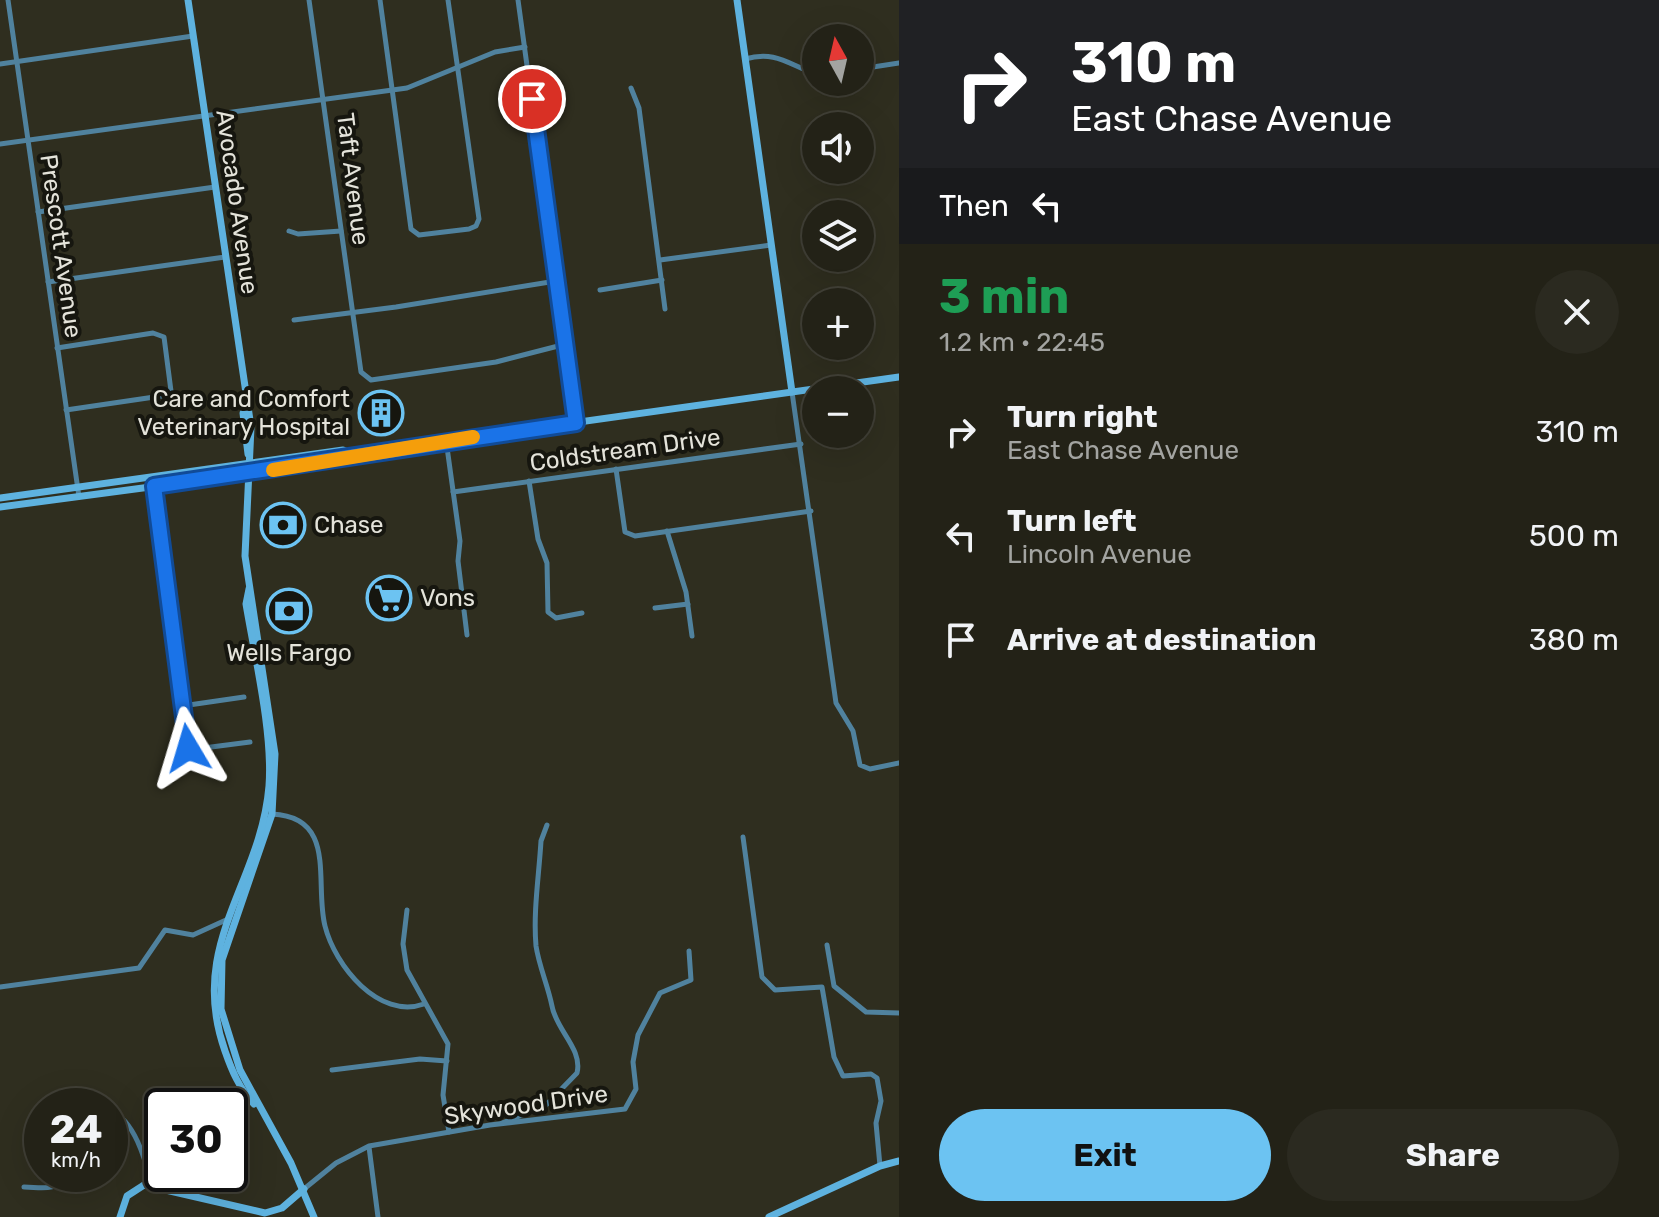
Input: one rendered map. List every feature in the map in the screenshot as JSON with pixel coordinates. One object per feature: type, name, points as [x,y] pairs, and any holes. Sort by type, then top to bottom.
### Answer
[{"type":"main road","name":"Avocado Avenue","points":[[188,0],[251,438],[245,556],[249,587]]},
{"type":"main road","points":[[737,0],[792,392]]},
{"type":"main road","points":[[153,482],[343,450],[353,454],[899,377]]},
{"type":"main road","points":[[0,498],[248,474],[347,459],[353,454]]},
{"type":"main road","points":[[0,507],[78,492]]},
{"type":"main road","points":[[249,587],[255,603],[275,754],[272,814],[229,931],[221,975],[221,1009],[229,1041],[258,1108],[304,1189],[314,1217]]},
{"type":"main road","points":[[249,587],[246,604],[269,755],[269,784],[256,845],[226,920],[215,959],[214,1010],[232,1073],[243,1093],[258,1108]]},
{"type":"main road","points":[[769,1217],[880,1166],[899,1161]]},
{"type":"main road","points":[[120,1217],[127,1196],[144,1186]]},
{"type":"main road","points":[[176,1192],[269,1215],[304,1189]]},
{"type":"street","name":"Prescott Avenue","points":[[8,0],[78,492]]},
{"type":"street","name":"Taft Avenue","points":[[309,0],[361,372],[371,380],[496,362],[566,344]]},
{"type":"street","points":[[380,0],[411,224],[419,235],[469,229],[476,226],[478,216],[448,0]]},
{"type":"street","points":[[518,0],[576,423]]},
{"type":"street","points":[[0,64],[193,36]]},
{"type":"street","points":[[0,144],[391,91],[426,82],[495,52],[525,47]]},
{"type":"street","points":[[745,59],[780,56],[802,67]]},
{"type":"street","points":[[874,67],[899,63]]},
{"type":"street","points":[[631,88],[639,108],[665,309]]},
{"type":"street","points":[[38,212],[215,187]]},
{"type":"street","points":[[289,231],[298,234],[341,231]]},
{"type":"street","points":[[660,260],[771,245]]},
{"type":"street","points":[[48,282],[225,257]]},
{"type":"street","points":[[600,290],[662,280]]},
{"type":"street","points":[[294,320],[353,314],[556,281]]},
{"type":"street","points":[[57,348],[153,333],[164,337],[166,346],[171,391],[162,397],[66,410]]},
{"type":"street","points":[[792,392],[836,703],[853,731],[860,765],[870,769],[899,763]]},
{"type":"street","points":[[446,440],[467,635]]},
{"type":"street","name":"Coldstream Drive","points":[[453,492],[801,444]]},
{"type":"street","points":[[616,469],[625,532],[635,536],[811,511]]},
{"type":"street","points":[[529,481],[538,539],[547,563],[548,612],[556,618],[582,613]]},
{"type":"street","points":[[153,482],[192,767]]},
{"type":"street","points":[[667,531],[688,604],[692,636]]},
{"type":"street","points":[[655,608],[688,604]]},
{"type":"street","points":[[182,706],[244,697]]},
{"type":"street","points":[[188,750],[250,742]]},
{"type":"street","points":[[272,814],[290,815],[313,835],[321,862],[325,926],[365,991],[386,1005],[399,1008],[424,1004]]},
{"type":"street","points":[[498,1124],[545,1106],[577,1073],[579,1066],[577,1056],[556,1020],[536,948],[541,841],[547,825]]},
{"type":"street","points":[[743,837],[762,977],[775,990],[822,987],[834,1057],[843,1076],[871,1074],[877,1078],[881,1101],[876,1123],[880,1166]]},
{"type":"street","points":[[407,910],[404,957],[424,1004],[446,1035],[443,1095],[449,1132]]},
{"type":"street","points":[[0,987],[139,968],[149,958],[157,937],[165,930],[193,935],[226,920]]},
{"type":"street","points":[[827,945],[834,986],[866,1012],[899,1013]]},
{"type":"street","name":"Skywood Drive","points":[[304,1189],[336,1163],[369,1146],[629,1106],[636,1089],[633,1062],[638,1035],[660,993],[691,980],[689,951]]},
{"type":"street","points":[[332,1070],[420,1059],[447,1061]]},
{"type":"street","points":[[128,1125],[144,1160]]},
{"type":"street","points":[[369,1146],[378,1217]]},
{"type":"slow traffic","points":[[273,470],[347,459],[353,454],[473,437]]},
{"type":"place","name":"Care and Comfort Veterinary Hospital","points":[[381,413]]},
{"type":"place","name":"Chase","points":[[283,525]]},
{"type":"place","name":"Vons","points":[[389,598]]},
{"type":"place","name":"Wells Fargo","points":[[289,611]]},
{"type":"route","points":[[188,748],[154,486],[576,423],[532,99]]}]
